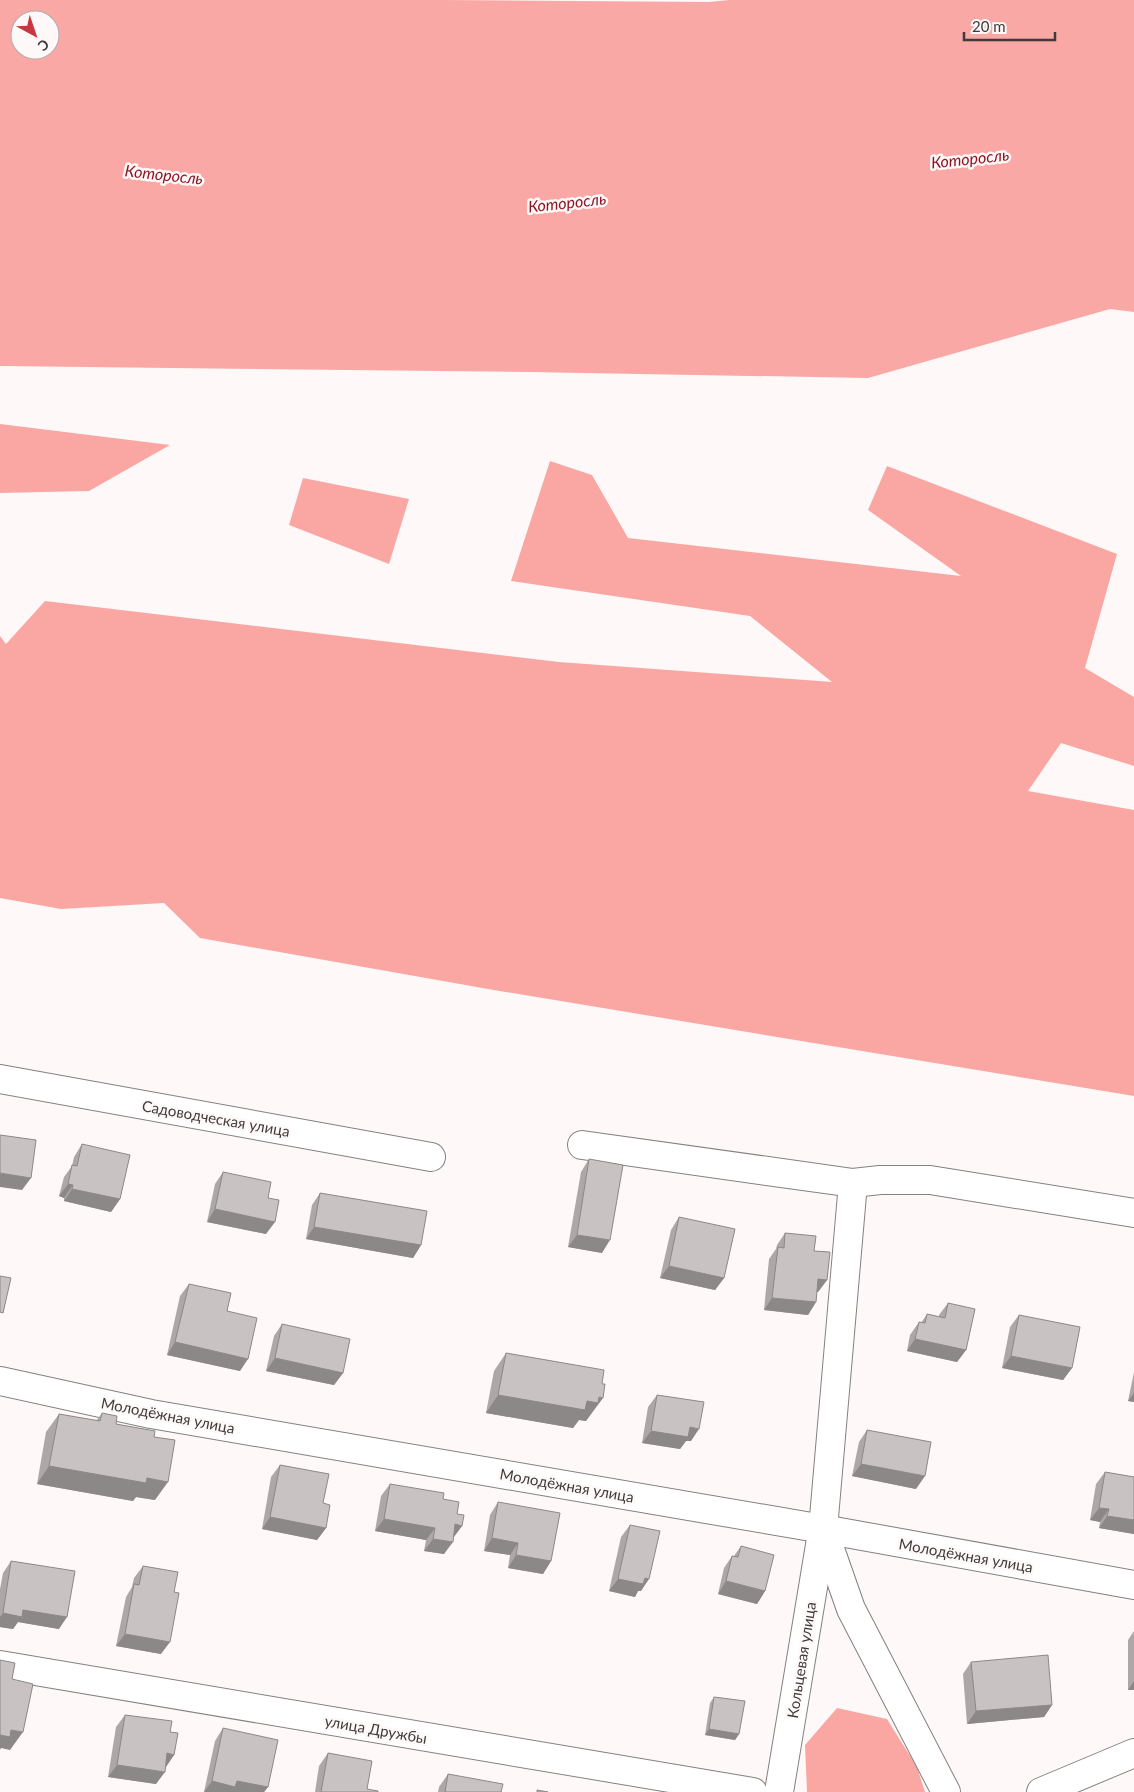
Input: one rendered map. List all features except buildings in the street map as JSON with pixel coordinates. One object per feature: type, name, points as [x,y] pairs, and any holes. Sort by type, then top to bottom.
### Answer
[{"type":"street","name":"Садоводческая улица","points":[[0,1079],[431,1157]]},
{"type":"street","points":[[582,1145],[853,1183],[880,1180],[930,1180],[1134,1213]]},
{"type":"street","name":"Кольцевая улица","points":[[779,1792],[823,1529],[853,1183]]},
{"type":"street","name":"Молодёжная улица","points":[[0,1381],[151,1414],[823,1529],[1134,1585]]},
{"type":"street","points":[[823,1529],[851,1609],[946,1792]]},
{"type":"street","name":"улица Дружбы","points":[[0,1665],[753,1792]]},
{"type":"street","points":[[1041,1792],[1134,1753]]},
{"type":"shaded area","points":[[0,424],[170,445],[89,491],[0,493]]},
{"type":"shaded area","points":[[550,461],[592,475],[628,538],[961,576],[868,510],[887,466],[1117,554],[1085,668],[1134,697],[1134,766],[1061,743],[1028,791],[1134,810],[1134,1096],[488,989],[200,938],[164,903],[61,909],[0,898],[0,636],[6,644],[45,601],[559,662],[832,682],[750,616],[511,581]]},
{"type":"shaded area","points":[[303,478],[409,499],[389,564],[289,525]]},
{"type":"shaded area","points":[[837,1708],[887,1719],[917,1767],[925,1792],[807,1792],[805,1745]]},
{"type":"water","name":"Которосль","points":[[0,0],[709,2],[729,0],[1134,0],[1134,312],[1110,309],[868,378],[0,366]]}]
